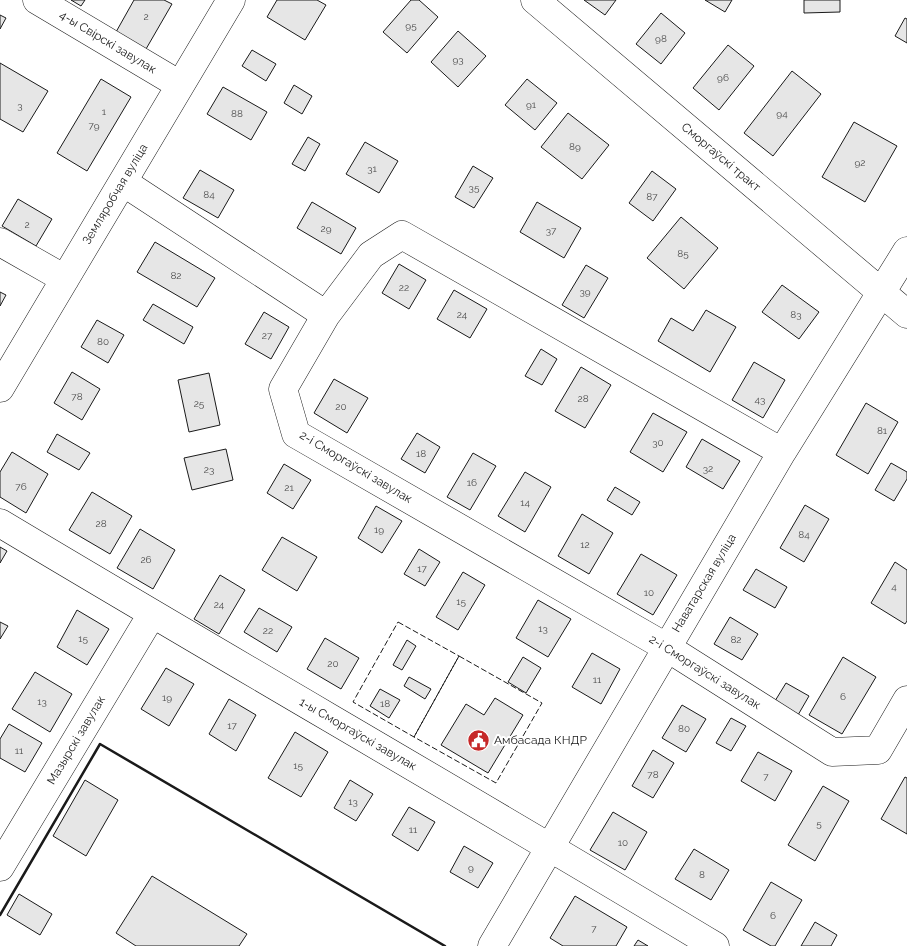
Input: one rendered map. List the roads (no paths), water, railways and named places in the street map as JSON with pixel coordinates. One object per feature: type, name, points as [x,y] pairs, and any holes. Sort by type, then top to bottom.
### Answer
[{"type":"street","name":"4-ы Свірскі завулак","points":[[36,0],[180,85]]},
{"type":"street","name":"Земляробчая вуліца","points":[[0,388],[231,0]]},
{"type":"street","name":"Сморгаўскі тракт","points":[[535,0],[907,314]]},
{"type":"street","points":[[123,182],[326,316]]},
{"type":"street","name":"2-і Сморгаўскі завулак","points":[[782,452],[402,235],[371,255],[326,316],[283,389],[296,434],[666,647],[832,752],[878,750],[907,700]]},
{"type":"street","points":[[0,242],[65,279]]},
{"type":"street","name":"Наватарская вуліца","points":[[492,946],[782,452],[907,251]]},
{"type":"street","name":"1-ы Сморгаўскі завулак","points":[[0,523],[550,846],[715,946]]},
{"type":"street","name":"Мазырскі завулак","points":[[0,866],[152,614]]},
{"type":"place","name":"Амбасада КНДР","points":[[478,740]]}]
